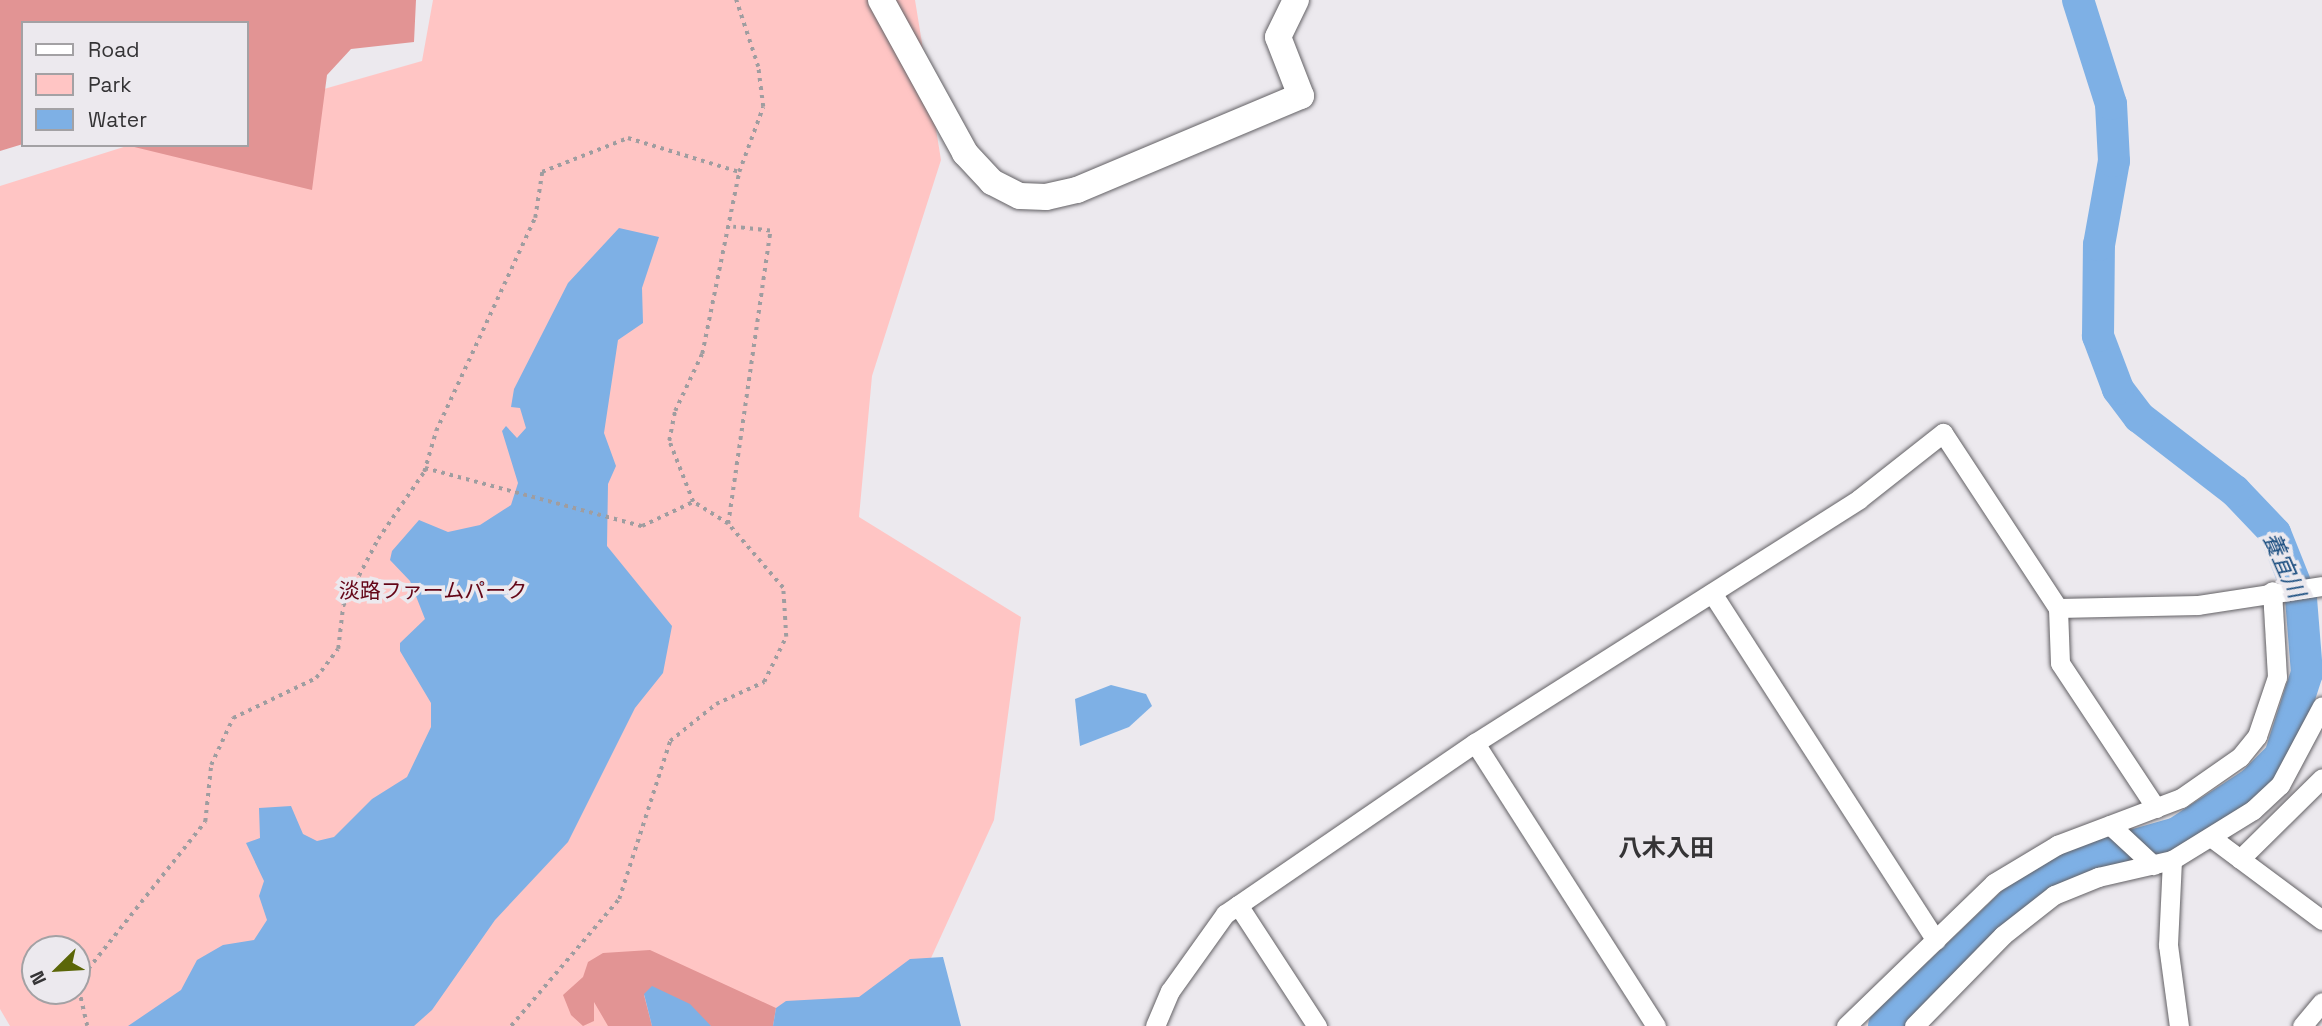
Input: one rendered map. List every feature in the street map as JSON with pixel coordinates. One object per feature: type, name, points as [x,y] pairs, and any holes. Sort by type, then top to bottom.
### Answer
[{"type":"street","points":[[881,0],[965,153],[992,182],[1020,196],[1046,197],[1077,190],[1301,96],[1278,37],[1296,0]]},
{"type":"street","points":[[1155,1026],[1170,990],[1238,905],[1475,743],[1859,499],[1943,433],[2058,608],[2060,663],[2156,808]]},
{"type":"street","points":[[2058,608],[2199,605],[2272,591],[2320,589]]},
{"type":"street","points":[[1846,1026],[1936,940],[2028,861],[2199,789],[2257,736],[2277,677],[2272,591]]},
{"type":"street","points":[[1712,593],[1936,940]]},
{"type":"street","points":[[1914,1026],[2003,935],[2054,895],[2157,862],[2213,838],[2280,785],[2322,706]]},
{"type":"street","points":[[1475,743],[1656,1026]]},
{"type":"street","points":[[2240,859],[2322,778]]},
{"type":"street","points":[[2110,825],[2157,862],[2179,1026]]},
{"type":"street","points":[[2213,838],[2322,920]]},
{"type":"street","points":[[1238,905],[1317,1026]]},
{"type":"street","points":[[2302,1026],[2322,1002]]},
{"type":"path","points":[[511,1026],[619,899],[670,741],[716,704],[764,682],[776,667],[787,623],[783,588],[728,524],[693,502],[669,441],[675,411],[702,354],[733,227],[739,172],[762,107],[758,67],[736,0]]},
{"type":"path","points":[[88,1026],[79,989],[88,969],[205,821],[211,765],[233,718],[316,678],[338,649],[343,606],[425,468],[436,431],[536,218],[542,172],[628,138],[739,172]]},
{"type":"path","points":[[728,524],[770,231],[733,227]]},
{"type":"path","points":[[425,468],[615,521],[654,525],[693,502]]},
{"type":"green space","name":"淡路ファームパーク","points":[[433,0],[915,0],[941,160],[872,376],[859,517],[1021,617],[994,820],[900,1026],[10,1026],[0,1009],[0,186],[124,147],[248,147],[248,111],[422,61]]},
{"type":"shaded area","points":[[0,0],[416,0],[414,42],[351,49],[327,75],[312,190],[134,147],[248,147],[248,21],[21,21],[21,145],[0,151]]},
{"type":"shaded area","points":[[650,950],[776,1008],[773,1026],[711,1026],[644,995],[652,1026],[608,1026],[594,1002],[594,1021],[583,1026],[571,1015],[563,995],[583,977],[588,962],[603,953]]},
{"type":"water","points":[[619,228],[659,237],[642,288],[643,323],[618,340],[604,433],[616,466],[608,484],[607,546],[672,626],[663,673],[635,708],[568,842],[495,920],[432,1010],[414,1026],[128,1026],[181,990],[197,960],[223,945],[254,940],[267,920],[259,896],[264,881],[246,843],[260,838],[259,808],[291,806],[303,834],[317,841],[334,837],[372,799],[407,777],[431,727],[431,703],[400,651],[400,643],[425,619],[410,581],[390,560],[392,551],[419,520],[448,532],[480,525],[511,505],[518,483],[502,431],[506,426],[517,438],[526,428],[520,408],[511,407],[514,389],[568,283]]},
{"type":"water","points":[[1111,685],[1146,694],[1152,706],[1129,727],[1080,746],[1075,699]]},
{"type":"water","points":[[943,957],[961,1026],[773,1026],[776,1008],[786,1001],[859,997],[910,959]]},
{"type":"water","points":[[652,986],[690,1004],[711,1026],[652,1026],[644,994]]},
{"type":"waterway","name":"養宜川","points":[[1884,1026],[2031,885],[2062,866],[2177,833],[2252,784],[2280,756],[2307,673],[2301,598],[2275,533],[2235,491],[2139,417],[2118,389],[2098,336],[2099,245],[2114,161],[2111,104],[2078,0]]},
{"type":"district","name":"八木入田","points":[[1666,848]]}]
